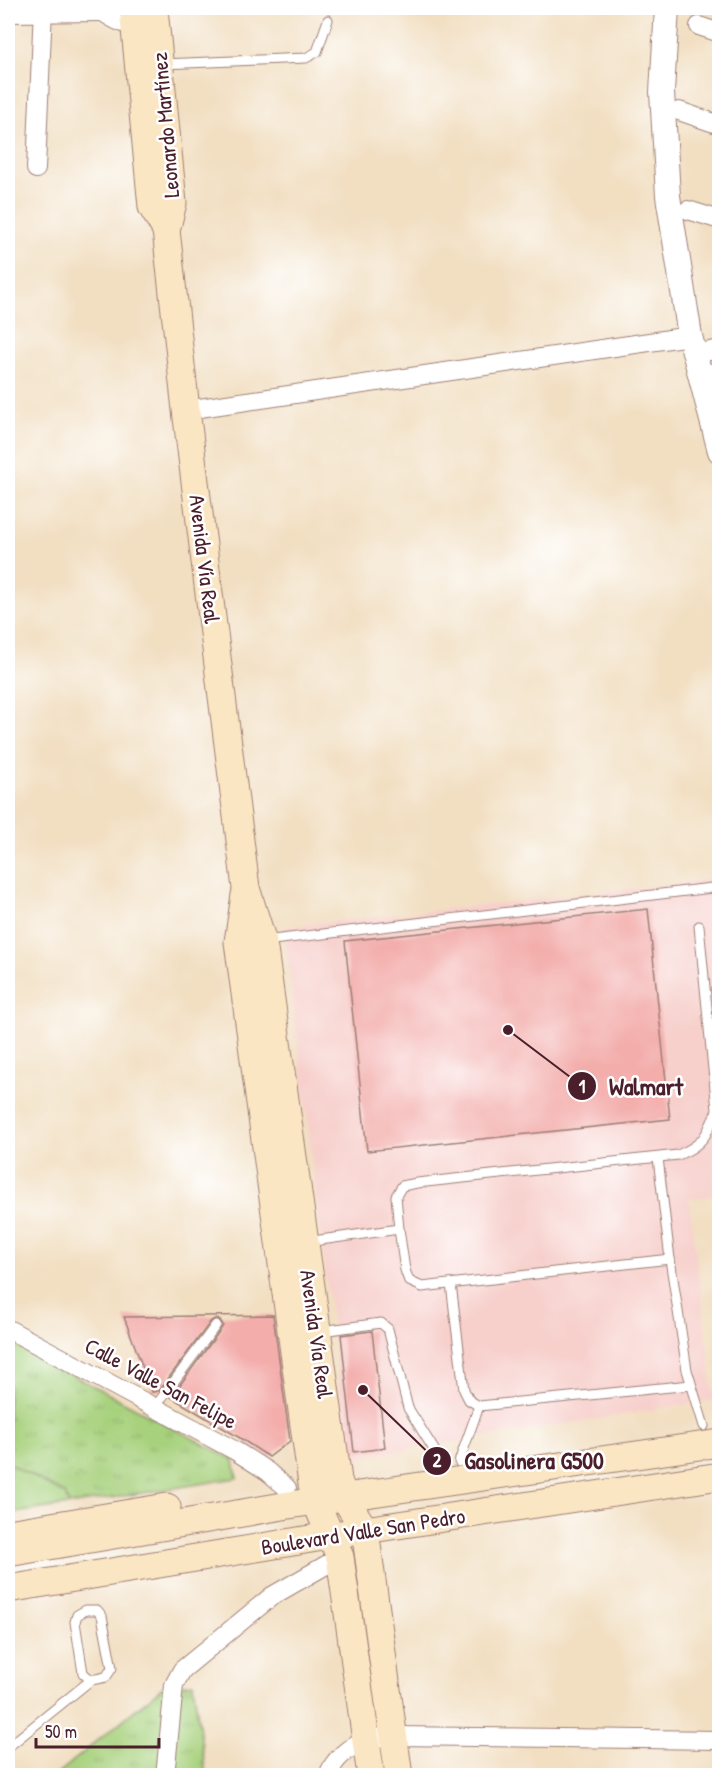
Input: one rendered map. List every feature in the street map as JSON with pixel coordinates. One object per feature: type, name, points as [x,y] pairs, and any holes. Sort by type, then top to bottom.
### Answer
[{"type":"main road","name":"Leonardo Martínez","points":[[144,17],[161,64],[173,203],[166,230]]},
{"type":"main road","name":"Leonardo Martínez","points":[[144,17],[152,207],[166,230]]},
{"type":"main road","name":"Avenida Vía Real","points":[[166,230],[186,410],[246,888],[250,942],[292,1245],[371,1776]]},
{"type":"main road","name":"Avenida Vía Real","points":[[292,1245],[316,1332],[331,1511],[394,1736],[399,1776]]},
{"type":"main road","name":"Boulevard Valle San Pedro","points":[[331,1511],[714,1431]]},
{"type":"main road","name":"Boulevard Valle San Pedro","points":[[331,1511],[451,1463],[714,1431]]},
{"type":"main road","name":"Boulevard Valle San Pedro","points":[[20,1555],[331,1511],[720,1461]]},
{"type":"main road","name":"Boulevard Valle San Pedro","points":[[20,1555],[331,1511],[720,1476]]},
{"type":"main road","name":"Boulevard Valle San Pedro","points":[[8,1590],[20,1555]]},
{"type":"street","points":[[667,8],[662,92],[668,196],[720,451]]},
{"type":"street","points":[[36,169],[43,9]]},
{"type":"street","points":[[8,13],[43,9],[107,10],[113,19],[144,17]]},
{"type":"street","points":[[699,26],[720,33]]},
{"type":"street","points":[[679,111],[720,125]]},
{"type":"street","points":[[688,210],[720,220]]},
{"type":"street","points":[[186,410],[701,359],[720,349]]},
{"type":"street","name":"Calle Valle San Felipe","points":[[8,1329],[234,1450],[331,1511]]},
{"type":"street","points":[[165,1776],[174,1685],[182,1670],[272,1596],[331,1511]]},
{"type":"street","points":[[328,1776],[330,1767],[342,1754],[366,1740],[394,1736],[720,1740]]},
{"type":"lane","points":[[161,64],[306,58],[317,52],[328,21]]},
{"type":"lane","points":[[250,942],[720,887]]},
{"type":"lane","points":[[670,1259],[422,1287],[410,1281],[405,1270],[396,1196],[402,1186],[658,1158],[678,1155],[694,1149],[709,1131],[717,1110],[699,926]]},
{"type":"lane","points":[[658,1158],[687,1370],[691,1385],[714,1431]]},
{"type":"lane","points":[[292,1245],[399,1229]]},
{"type":"lane","points":[[451,1284],[464,1390],[469,1400],[479,1406],[691,1385]]},
{"type":"lane","points":[[316,1332],[381,1323],[388,1329],[408,1408],[451,1463],[479,1406]]},
{"type":"lane","points":[[155,1407],[216,1325]]},
{"type":"lane","points":[[8,1747],[91,1680],[106,1677],[112,1668],[102,1616],[97,1610],[86,1610],[77,1615],[75,1622],[83,1673],[91,1680]]},
{"type":"shaded area","points":[[719,879],[719,1195],[689,1199],[714,1400],[348,1459],[284,927]]},
{"type":"green space","points":[[8,1341],[234,1460],[237,1478],[69,1505],[65,1494],[8,1463]]},
{"type":"green space","points":[[8,1463],[65,1494],[69,1505],[8,1514]]},
{"type":"green space","points":[[193,1683],[206,1775],[55,1776],[163,1687]]},
{"type":"building","points":[[648,909],[670,1119],[367,1151],[345,941]]},
{"type":"building","points":[[273,1315],[290,1441],[269,1457],[171,1397],[221,1329],[223,1325],[220,1320],[216,1318],[211,1321],[159,1391],[152,1392],[124,1317]]},
{"type":"building","points":[[372,1331],[385,1448],[354,1452],[341,1335]]},
{"type":"place","name":"Walmart","points":[[508,1030]]},
{"type":"place","name":"Gasolinera G500","points":[[363,1390]]}]
